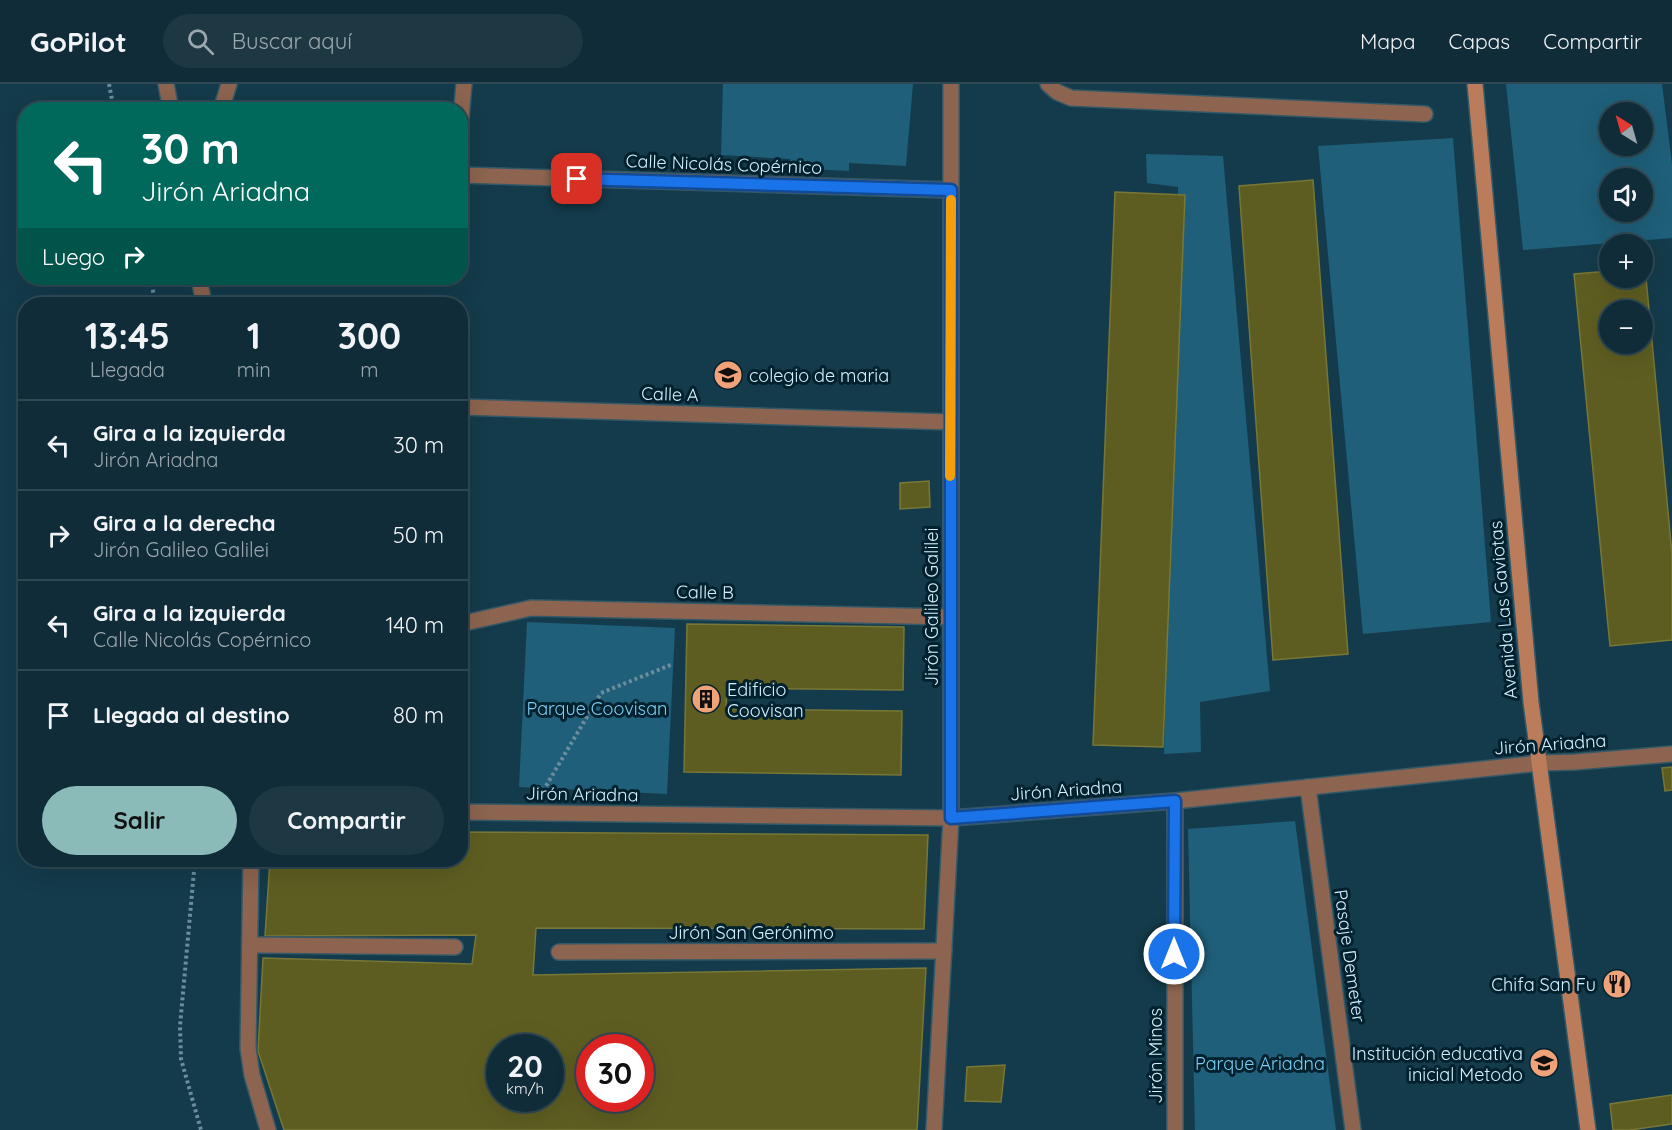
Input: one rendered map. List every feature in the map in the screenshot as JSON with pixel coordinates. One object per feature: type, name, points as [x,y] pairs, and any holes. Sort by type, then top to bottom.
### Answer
[{"type":"street","points":[[166,84],[169,102]]},
{"type":"street","points":[[223,102],[229,84]]},
{"type":"street","points":[[462,102],[464,84]]},
{"type":"street","name":"Jirón Galileo Galilei","points":[[934,1130],[951,818],[951,84]]},
{"type":"street","points":[[1048,84],[1057,92],[1071,98],[1425,114]]},
{"type":"street","name":"Avenida Las Gaviotas","points":[[1475,84],[1531,702],[1588,1130]]},
{"type":"street","name":"Calle Nicolás Copérnico","points":[[468,175],[951,190]]},
{"type":"street","name":"Calle A","points":[[468,406],[950,422]]},
{"type":"street","name":"Calle B","points":[[468,622],[531,608],[951,617]]},
{"type":"street","name":"Jirón Ariadna","points":[[468,812],[951,818],[1175,801],[1540,763],[1672,754]]},
{"type":"street","name":"Pasaje Demeter","points":[[1308,787],[1353,1130]]},
{"type":"street","name":"Jirón Minos","points":[[1175,801],[1175,1130]]},
{"type":"street","points":[[250,867],[248,1048],[252,1075],[268,1130]]},
{"type":"street","points":[[250,945],[455,947]]},
{"type":"street","name":"Jirón San Gerónimo","points":[[559,952],[944,951]]},
{"type":"path","points":[[109,84],[112,102]]},
{"type":"path","points":[[530,813],[601,693],[674,664]]},
{"type":"path","points":[[194,867],[180,1026],[181,1059],[201,1130]]},
{"type":"green space","points":[[723,84],[913,84],[906,166],[849,163],[849,171],[790,168],[790,159],[721,155]]},
{"type":"green space","points":[[1506,84],[1662,84],[1672,164],[1672,238],[1653,240],[1653,234],[1599,234],[1599,244],[1523,250]]},
{"type":"green space","points":[[1453,138],[1491,622],[1363,634],[1318,146]]},
{"type":"green space","points":[[1146,154],[1223,156],[1270,691],[1200,702],[1201,752],[1164,754],[1178,187],[1147,183]]},
{"type":"green space","name":"Parque Coovisan","points":[[527,622],[675,628],[667,794],[519,787]]},
{"type":"green space","name":"Parque Ariadna","points":[[1295,821],[1336,1130],[1195,1130],[1188,829]]},
{"type":"building","points":[[1313,180],[1348,654],[1273,660],[1239,186]]},
{"type":"building","points":[[1115,192],[1185,195],[1163,747],[1093,745]]},
{"type":"building","points":[[1599,272],[1599,288],[1647,288],[1648,300],[1599,300],[1599,354],[1653,354],[1653,352],[1672,554],[1672,640],[1610,646],[1574,274]]},
{"type":"building","points":[[929,481],[930,507],[900,509],[900,483]]},
{"type":"building","name":"Edificio Coovisan","points":[[687,624],[904,627],[903,690],[727,688],[726,709],[902,711],[901,775],[684,772]]},
{"type":"building","points":[[1672,767],[1672,790],[1665,791],[1662,768]]},
{"type":"building","points":[[468,832],[928,835],[924,929],[536,928],[533,975],[926,968],[917,1130],[284,1130],[258,1051],[263,958],[472,964],[476,935],[265,936],[270,867],[468,867]]},
{"type":"building","points":[[1005,1065],[1001,1102],[965,1101],[967,1067]]},
{"type":"building","points":[[1672,1095],[1672,1124],[1613,1130],[1610,1104]]},
{"type":"slow traffic","points":[[950,476],[951,200]]},
{"type":"place","name":"colegio de maria","points":[[728,375]]},
{"type":"place","name":"Edificio Coovisan","points":[[706,699]]},
{"type":"place","name":"Chifa San Fu","points":[[1617,984]]},
{"type":"place","name":"Institución educativa inicial Metodo","points":[[1544,1063]]},
{"type":"route","points":[[577,179],[951,190],[951,818],[1175,801],[1174,954]]}]
